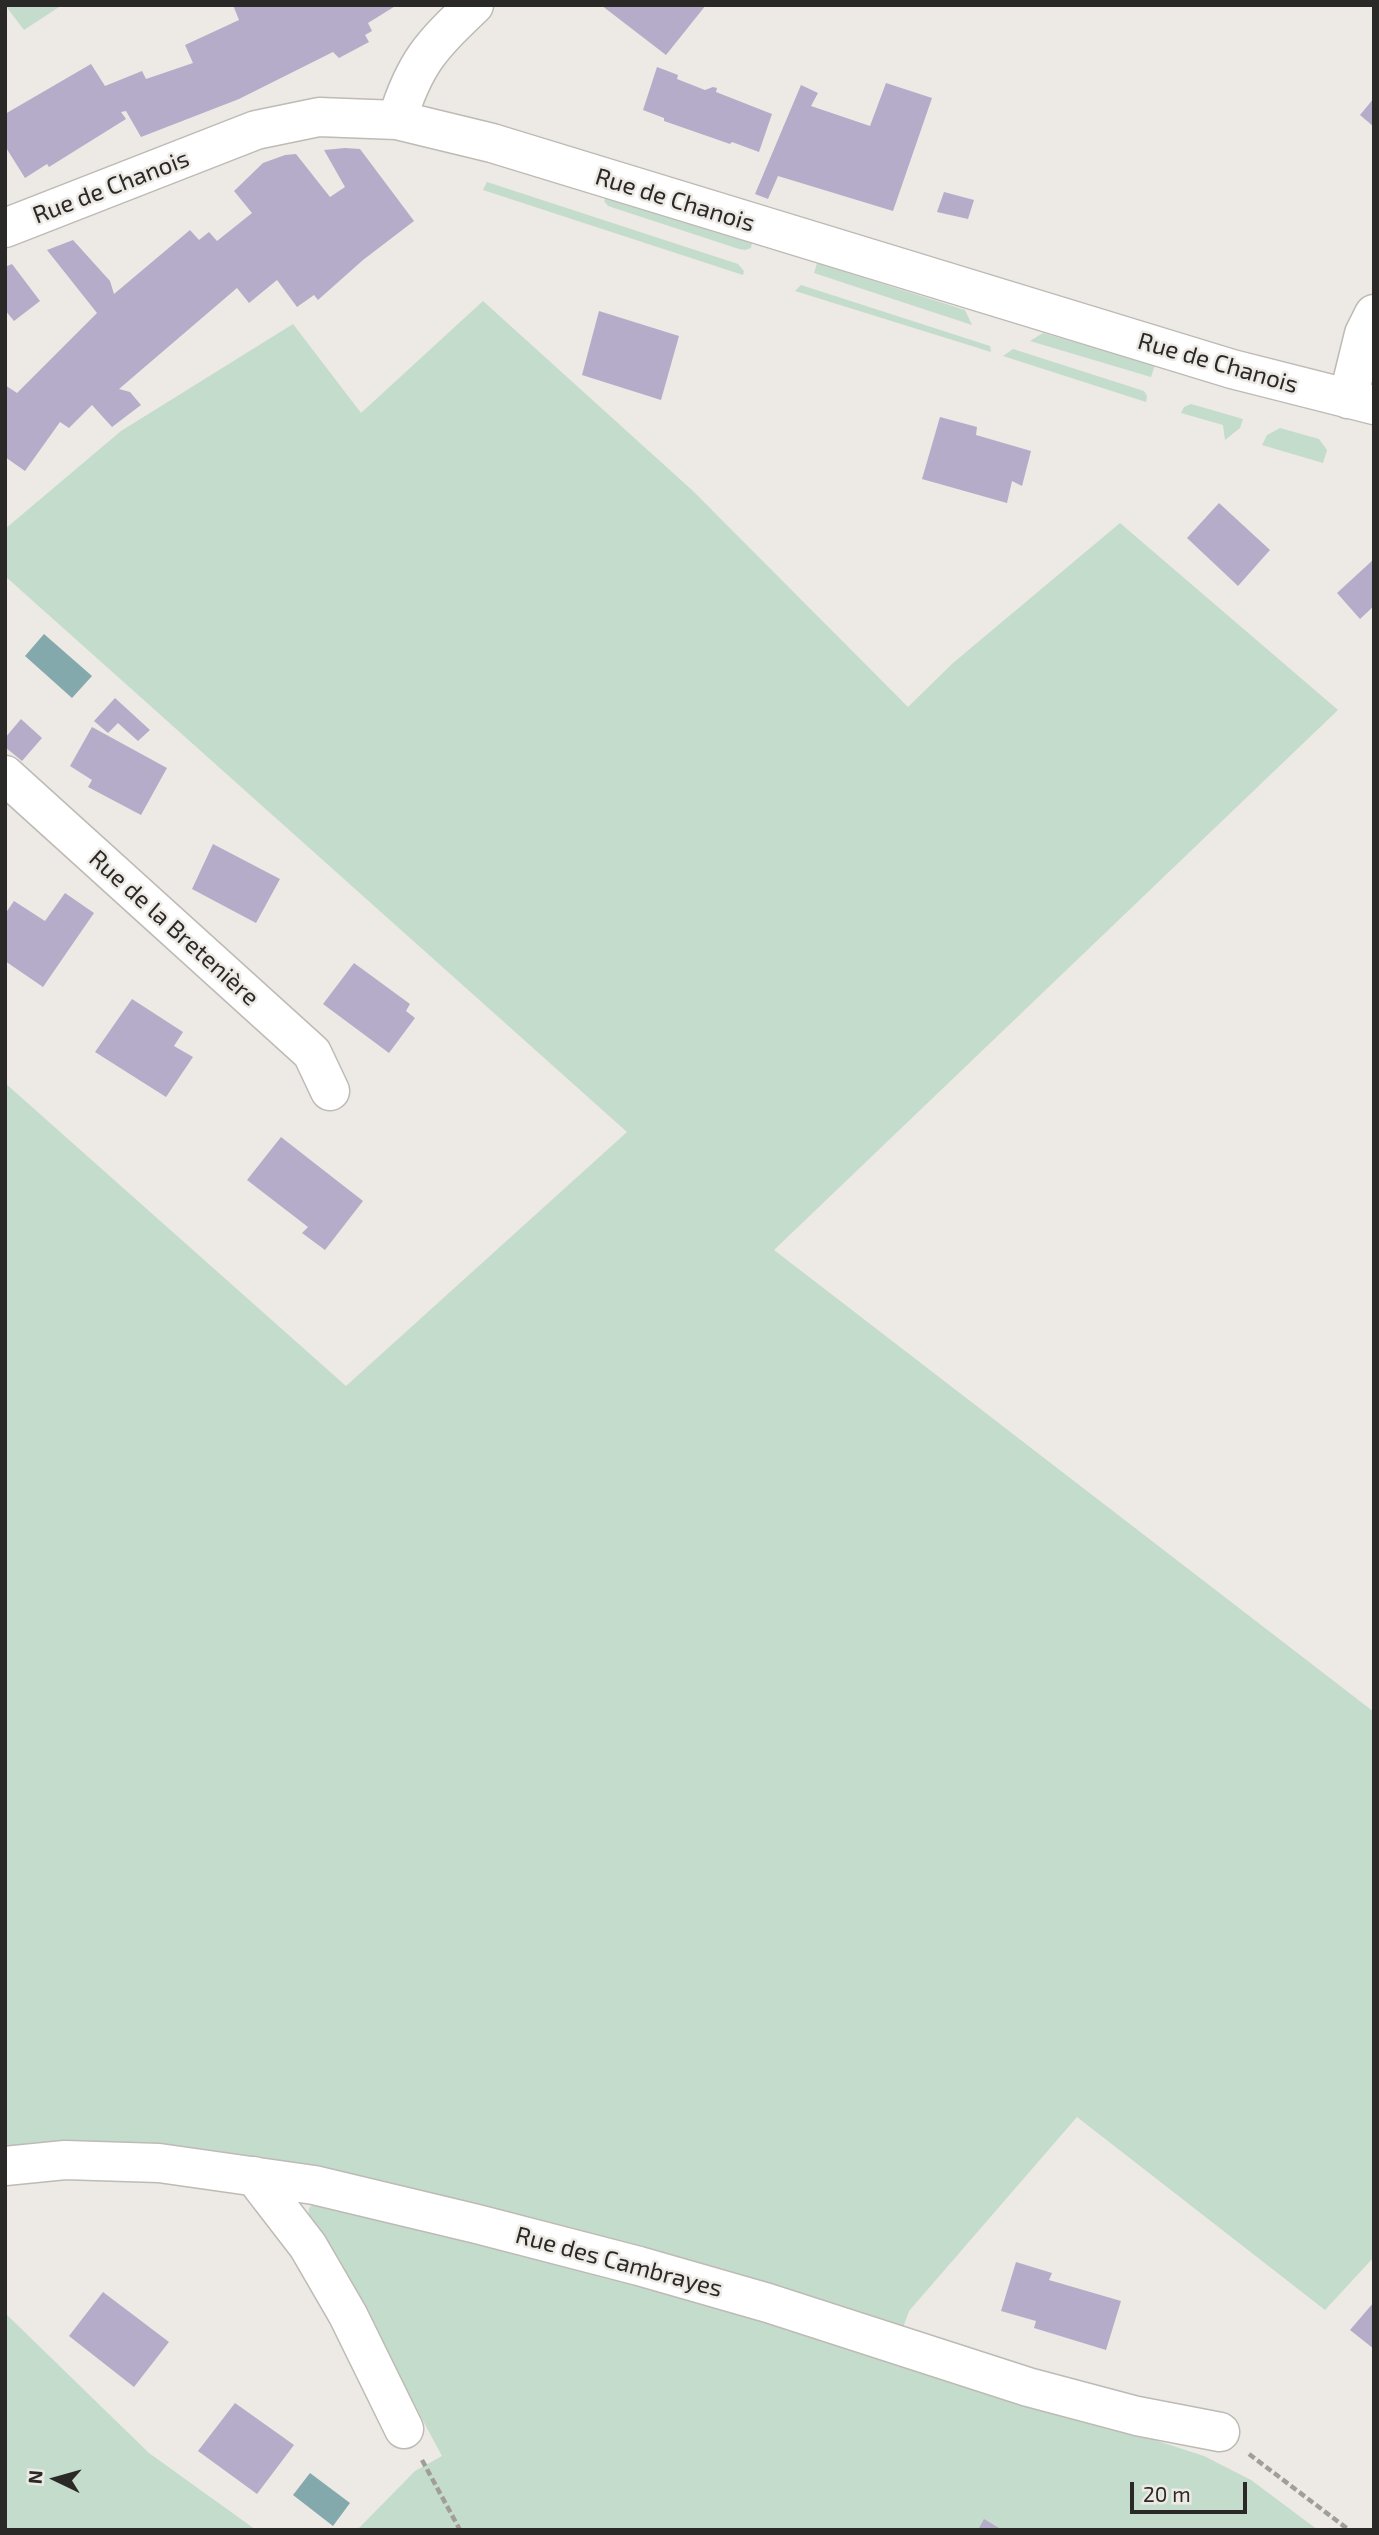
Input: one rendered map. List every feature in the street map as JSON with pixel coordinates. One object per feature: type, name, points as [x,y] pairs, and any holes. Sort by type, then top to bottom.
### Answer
[{"type":"street","points":[[397,120],[413,74],[428,51],[474,5]]},
{"type":"street","name":"Rue de Chanois","points":[[5,228],[256,130],[319,117],[397,120],[492,143],[1232,369],[1361,402]]},
{"type":"street","points":[[1361,402],[1364,334],[1374,314]]},
{"type":"street","name":"Rue de la Bretenière","points":[[5,775],[312,1053],[330,1091]]},
{"type":"street","name":"Rue des Cambrayes","points":[[5,2166],[65,2160],[159,2164],[314,2185],[639,2266],[768,2303],[1028,2387],[1137,2416],[1220,2432]]},
{"type":"street","points":[[254,2176],[309,2246],[348,2315],[404,2429]]},
{"type":"path","points":[[404,2429],[460,2530]]},
{"type":"path","points":[[1220,2432],[1349,2530]]},
{"type":"green space","points":[[5,5],[62,5],[24,30]]},
{"type":"green space","points":[[487,182],[738,264],[744,271],[743,275],[483,190]]},
{"type":"green space","points":[[606,198],[752,243],[751,248],[739,249],[608,206],[604,201]]},
{"type":"green space","points":[[817,263],[965,310],[972,325],[814,273]]},
{"type":"green space","points":[[801,285],[990,346],[991,352],[795,291]]},
{"type":"green space","points":[[483,301],[693,491],[908,707],[953,663],[1120,523],[1338,710],[774,1250],[1374,1712],[1374,2257],[1325,2310],[1077,2117],[909,2311],[901,2333],[618,2250],[5,2148],[5,1083],[346,1386],[627,1132],[5,576],[5,529],[121,431],[293,324],[361,413]]},
{"type":"green space","points":[[1043,333],[1155,365],[1151,377],[1030,341]]},
{"type":"green space","points":[[1013,349],[1144,391],[1146,402],[1003,356]]},
{"type":"green space","points":[[1191,404],[1243,419],[1240,428],[1225,440],[1223,425],[1181,413],[1184,407]]},
{"type":"green space","points":[[1280,428],[1319,439],[1327,450],[1323,463],[1262,445],[1267,435]]},
{"type":"green space","points":[[318,2201],[423,2221],[892,2355],[1204,2456],[1251,2480],[1318,2530],[357,2530],[415,2471],[442,2456],[368,2319],[308,2218],[309,2208]]},
{"type":"green space","points":[[5,2313],[149,2453],[256,2530],[5,2530]]},
{"type":"water","points":[[44,634],[92,676],[72,698],[25,656]]},
{"type":"water","points":[[310,2473],[350,2503],[333,2526],[293,2495]]},
{"type":"building","points":[[233,5],[397,5],[368,23],[372,31],[365,35],[369,42],[339,58],[333,52],[239,99],[141,137],[126,111],[121,112],[126,119],[49,167],[47,164],[25,178],[5,146],[5,114],[91,64],[105,86],[142,71],[146,79],[193,63],[185,45],[239,20]]},
{"type":"building","points":[[601,5],[706,5],[666,55]]},
{"type":"building","points":[[657,67],[678,75],[677,79],[705,90],[717,88],[716,92],[772,114],[759,152],[664,121],[664,118],[643,110]]},
{"type":"building","points":[[886,83],[932,98],[893,211],[778,176],[768,199],[755,194],[801,85],[818,93],[811,106],[870,126]]},
{"type":"building","points":[[1374,98],[1374,127],[1360,115]]},
{"type":"building","points":[[360,149],[414,221],[363,260],[318,300],[314,295],[297,307],[277,280],[249,303],[237,288],[119,389],[130,392],[141,405],[112,427],[92,405],[69,428],[60,422],[25,471],[5,457],[5,385],[17,393],[97,313],[47,250],[73,240],[110,281],[114,294],[190,230],[199,240],[209,232],[217,241],[252,213],[234,191],[263,163],[296,154],[330,197],[345,187],[324,150]]},
{"type":"building","points":[[944,192],[974,200],[968,219],[937,212]]},
{"type":"building","points":[[12,264],[40,301],[14,321],[5,310],[5,267]]},
{"type":"building","points":[[599,311],[679,336],[661,400],[582,375]]},
{"type":"building","points":[[940,417],[977,427],[976,435],[1031,451],[1022,486],[1012,481],[1007,503],[922,479]]},
{"type":"building","points":[[1219,503],[1270,550],[1238,586],[1187,538]]},
{"type":"building","points":[[1374,559],[1374,606],[1360,619],[1337,593]]},
{"type":"building","points":[[115,698],[150,730],[138,741],[118,723],[108,733],[94,721]]},
{"type":"building","points":[[21,719],[42,738],[22,761],[5,747],[5,738]]},
{"type":"building","points":[[92,727],[167,768],[141,815],[88,787],[92,780],[70,766]]},
{"type":"building","points":[[213,844],[280,879],[256,923],[192,889]]},
{"type":"building","points":[[65,893],[94,913],[43,987],[5,961],[5,914],[14,901],[45,921]]},
{"type":"building","points":[[354,963],[410,1004],[406,1011],[415,1018],[389,1053],[323,1004]]},
{"type":"building","points":[[132,999],[183,1032],[174,1046],[193,1057],[166,1097],[95,1052]]},
{"type":"building","points":[[281,1137],[363,1201],[325,1250],[302,1233],[308,1227],[247,1180]]},
{"type":"building","points":[[1016,2262],[1052,2273],[1049,2280],[1121,2301],[1106,2350],[1034,2328],[1036,2321],[1001,2311]]},
{"type":"building","points":[[103,2292],[169,2342],[134,2387],[69,2336]]},
{"type":"building","points":[[1374,2302],[1374,2349],[1350,2330]]},
{"type":"building","points":[[235,2403],[294,2445],[257,2494],[198,2451]]},
{"type":"building","points":[[984,2519],[999,2528],[998,2530],[978,2530]]}]
